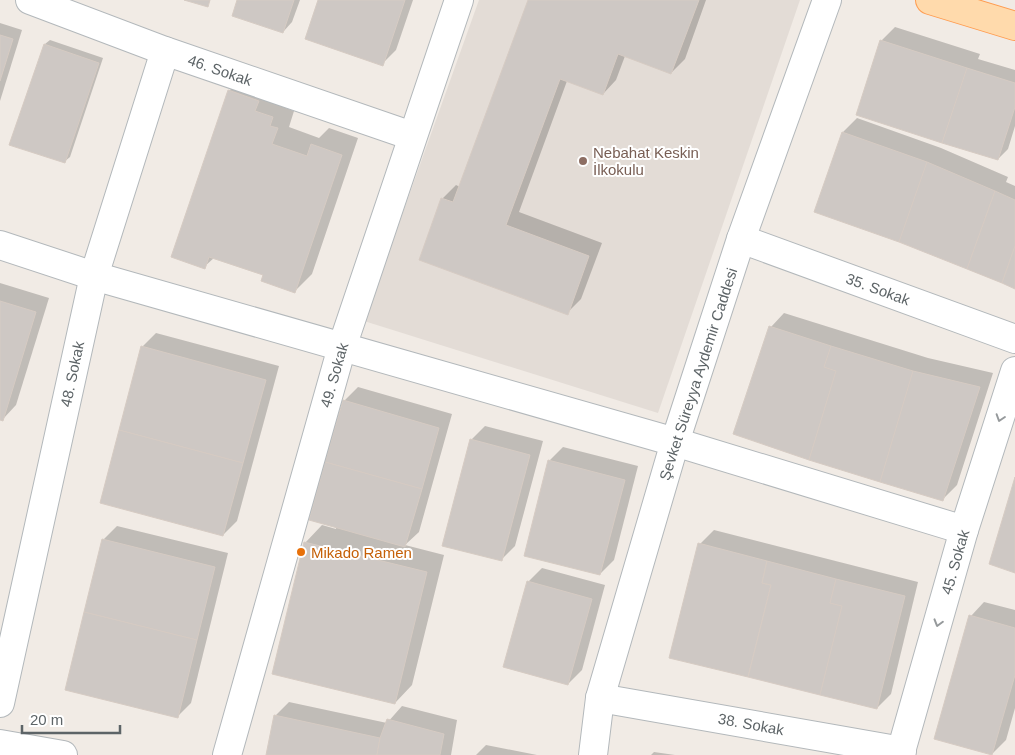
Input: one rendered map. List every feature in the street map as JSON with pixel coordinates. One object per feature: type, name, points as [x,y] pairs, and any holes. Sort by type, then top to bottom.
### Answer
[{"type":"main road","points":[[930,0],[1015,26]]},
{"type":"street","name":"46. Sokak","points":[[30,0],[165,51],[412,136]]},
{"type":"street","name":"49. Sokak","points":[[227,755],[342,346],[459,0]]},
{"type":"street","name":"Şevket Süreyya Aydemir Caddesi","points":[[594,755],[600,698],[676,442],[741,239],[827,0]]},
{"type":"street","name":"48. Sokak","points":[[0,703],[94,276],[165,51]]},
{"type":"street","name":"35. Sokak","points":[[741,239],[1015,339]]},
{"type":"street","points":[[0,245],[94,276],[676,442],[964,530]]},
{"type":"street","name":"45. Sokak","points":[[901,753],[964,530],[1015,371]]},
{"type":"street","name":"38. Sokak","points":[[600,698],[901,753]]},
{"type":"street","points":[[0,744],[64,755]]},
{"type":"shaded area","name":"Nebahat Keskin İlkokulu","points":[[479,0],[800,0],[658,413],[364,321]]},
{"type":"building","points":[[184,0],[210,0],[208,7]]},
{"type":"building","points":[[237,0],[294,0],[283,33],[232,16]]},
{"type":"building","points":[[318,0],[405,0],[383,66],[305,39]]},
{"type":"building","points":[[528,0],[699,0],[671,74],[618,54],[603,95],[560,79],[506,225],[589,256],[568,315],[419,260],[441,198],[453,202]]},
{"type":"building","points":[[0,35],[13,39],[0,81]]},
{"type":"building","points":[[880,40],[967,68],[942,143],[856,115]]},
{"type":"building","points":[[44,44],[99,63],[65,163],[9,145]]},
{"type":"building","points":[[967,68],[1015,83],[1015,107],[998,160],[942,143]]},
{"type":"building","points":[[228,90],[259,101],[255,111],[273,117],[270,126],[278,128],[272,144],[307,156],[311,144],[342,155],[295,293],[261,281],[263,275],[209,257],[205,269],[171,257]]},
{"type":"building","points":[[842,132],[927,162],[899,242],[814,212]]},
{"type":"building","points":[[927,162],[995,191],[967,269],[899,242]]},
{"type":"building","points":[[995,191],[1015,200],[1015,246],[1002,283],[967,269]]},
{"type":"building","points":[[1015,246],[1015,289],[1002,283]]},
{"type":"building","points":[[0,301],[36,312],[3,421],[0,420]]},
{"type":"building","points":[[769,326],[831,346],[824,367],[836,371],[809,460],[733,434]]},
{"type":"building","points":[[141,346],[266,380],[243,463],[119,430]]},
{"type":"building","points":[[831,346],[913,371],[880,482],[809,460],[836,371],[824,367]]},
{"type":"building","points":[[913,371],[980,387],[943,501],[880,482]]},
{"type":"building","points":[[343,400],[439,428],[422,489],[325,462]]},
{"type":"building","points":[[119,430],[243,463],[223,536],[100,503]]},
{"type":"building","points":[[470,439],[530,455],[502,561],[442,546]]},
{"type":"building","points":[[548,460],[625,480],[600,575],[524,556]]},
{"type":"building","points":[[325,462],[422,489],[405,547],[309,520]]},
{"type":"building","points":[[1015,477],[1015,573],[989,564]]},
{"type":"building","points":[[102,539],[215,567],[197,640],[84,612]]},
{"type":"building","points":[[304,542],[427,572],[395,704],[272,674]]},
{"type":"building","points":[[698,543],[767,561],[762,583],[771,585],[748,677],[669,658]]},
{"type":"building","points":[[767,561],[836,579],[830,603],[842,606],[820,695],[748,677],[771,585],[762,583]]},
{"type":"building","points":[[836,579],[905,596],[877,709],[820,695],[842,606],[830,603]]},
{"type":"building","points":[[527,581],[592,599],[568,685],[503,667]]},
{"type":"building","points":[[84,612],[197,640],[178,718],[65,690]]},
{"type":"building","points":[[969,615],[1015,628],[1015,675],[992,755],[934,739]]},
{"type":"building","points":[[274,715],[380,738],[377,755],[266,755]]},
{"type":"building","points":[[387,719],[444,734],[440,755],[377,755],[380,738]]},
{"type":"place","name":"Nebahat Keskin İlkokulu","points":[[583,161]]},
{"type":"place","name":"Mikado Ramen","points":[[301,552]]}]
